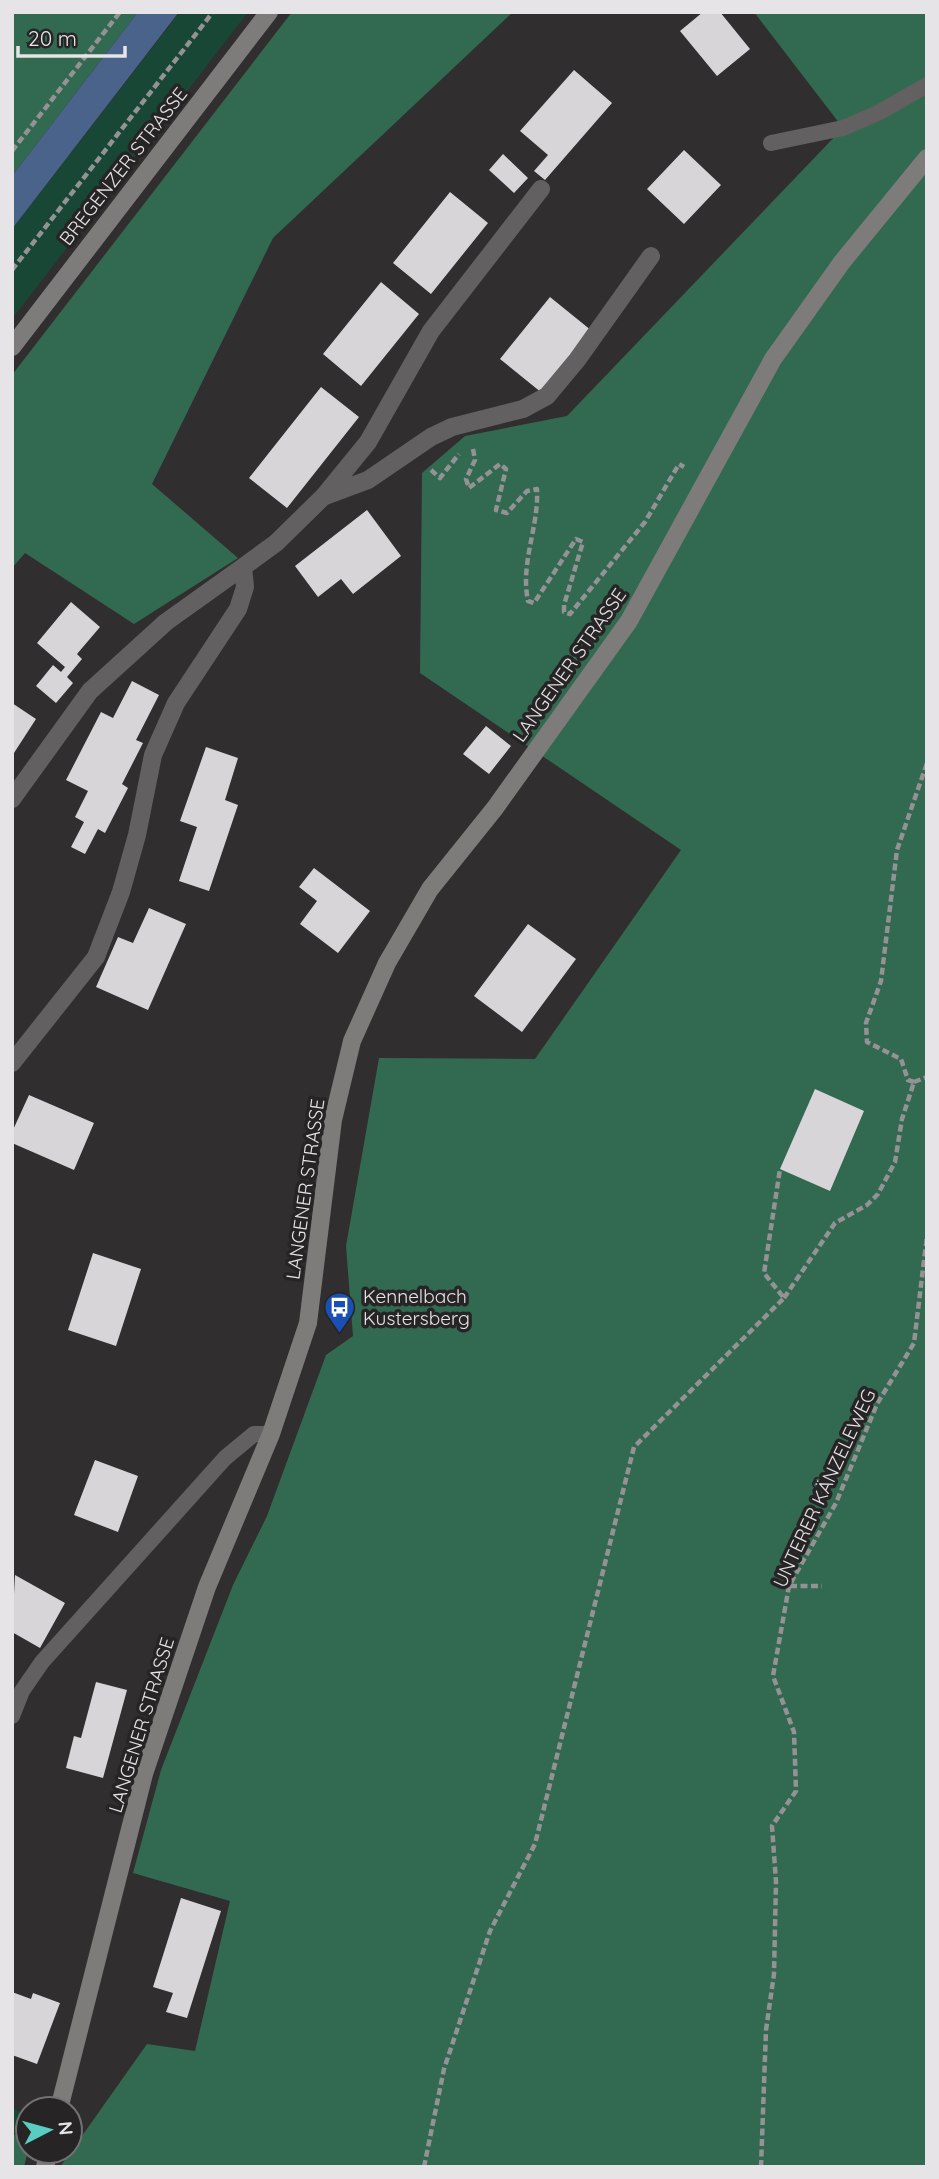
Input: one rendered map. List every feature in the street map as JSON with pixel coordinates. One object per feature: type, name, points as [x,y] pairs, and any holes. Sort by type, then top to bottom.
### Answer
[{"type":"main road","name":"BREGENZER STRASSE","points":[[12,347],[269,12]]},
{"type":"main road","name":"LANGENER STRASSE","points":[[64,2095],[144,1774],[207,1587],[271,1434],[309,1323],[333,1121],[352,1041],[382,974],[430,889],[495,808],[629,621],[709,480],[773,359],[842,262],[927,158]]},
{"type":"street","points":[[12,799],[90,691],[166,622],[276,543],[324,496],[368,442],[431,331],[541,188]]},
{"type":"street","points":[[324,496],[368,480],[430,437],[452,427],[523,409],[547,396],[577,360],[651,256]]},
{"type":"street","points":[[12,1063],[96,957],[127,869],[153,755],[176,703],[238,609],[245,587],[243,567]]},
{"type":"lane","points":[[771,143],[844,128],[878,113],[927,85]]},
{"type":"lane","points":[[12,1716],[22,1691],[42,1662],[225,1458],[254,1434],[271,1434]]},
{"type":"path","points":[[12,151],[120,12]]},
{"type":"path","points":[[12,270],[213,12]]},
{"type":"path","points":[[430,465],[431,473],[440,478],[464,449],[473,446],[475,460],[466,479],[469,488],[500,464],[506,469],[496,510],[507,513],[527,491],[537,489],[538,502],[528,554],[525,588],[528,601],[534,603],[576,539],[583,542],[564,605],[564,612],[570,614],[645,522],[678,464],[709,480]]},
{"type":"path","points":[[927,763],[899,843],[881,981],[865,1030],[867,1042],[901,1059],[908,1080],[914,1082],[927,1077]]},
{"type":"path","points":[[424,2167],[444,2069],[490,1931],[535,1844],[634,1447],[783,1298],[835,1223],[867,1205],[878,1195],[895,1162],[902,1119],[914,1082]]},
{"type":"path","points":[[780,1169],[764,1273],[783,1298]]},
{"type":"path","name":"UNTERER KÄNZELEWEG","points":[[761,2167],[766,2031],[774,1974],[776,1882],[772,1826],[796,1791],[794,1732],[773,1676],[789,1586],[836,1503],[877,1404],[914,1343],[927,1236]]},
{"type":"path","points":[[789,1586],[821,1586]]},
{"type":"green space","points":[[12,12],[138,12],[12,176]]},
{"type":"green space","points":[[180,12],[248,12],[12,319],[12,229]]},
{"type":"green space","points":[[292,12],[513,12],[273,238],[152,484],[238,558],[134,624],[25,553],[12,568],[12,375]]},
{"type":"green space","points":[[754,12],[927,12],[927,2167],[60,2167],[84,2165],[84,2133],[147,2044],[195,2051],[230,1901],[133,1873],[161,1770],[233,1585],[267,1516],[326,1355],[353,1336],[346,1246],[379,1058],[535,1059],[681,850],[420,673],[422,473],[465,436],[567,416],[843,128]]},
{"type":"green space","points":[[12,2108],[14,2136],[12,2137]]},
{"type":"green space","points":[[14,2136],[14,2165],[24,2167],[12,2167]]},
{"type":"water","points":[[138,12],[179,12],[12,229],[12,176]]},
{"type":"building","points":[[703,12],[720,12],[750,49],[717,76],[680,31]]},
{"type":"building","points":[[574,70],[612,103],[545,180],[534,171],[548,155],[520,131]]},
{"type":"building","points":[[684,150],[721,185],[684,224],[647,189]]},
{"type":"building","points":[[503,154],[528,178],[514,193],[489,170]]},
{"type":"building","points":[[450,192],[488,223],[431,294],[393,263]]},
{"type":"building","points":[[381,282],[419,314],[361,386],[323,354]]},
{"type":"building","points":[[550,297],[592,331],[542,393],[500,359]]},
{"type":"building","points":[[321,387],[359,417],[287,508],[249,478]]},
{"type":"building","points":[[367,510],[401,556],[353,594],[341,579],[318,597],[295,566]]},
{"type":"building","points":[[71,602],[100,627],[77,654],[82,659],[67,677],[73,683],[56,703],[36,686],[53,665],[61,672],[65,667],[37,643]]},
{"type":"building","points":[[132,681],[159,695],[136,740],[143,743],[122,784],[128,788],[105,833],[98,829],[85,854],[71,847],[84,822],[75,817],[88,791],[66,780],[101,712],[113,718]]},
{"type":"building","points":[[12,703],[36,719],[12,756]]},
{"type":"building","points":[[486,726],[511,746],[489,774],[463,754]]},
{"type":"building","points":[[206,747],[238,758],[225,800],[238,805],[209,891],[179,881],[197,827],[180,821]]},
{"type":"building","points":[[314,868],[370,911],[338,953],[300,924],[317,901],[299,887]]},
{"type":"building","points":[[149,908],[186,924],[148,1010],[96,987],[118,937],[133,943]]},
{"type":"building","points":[[528,924],[576,959],[522,1032],[474,996]]},
{"type":"building","points":[[815,1089],[864,1111],[830,1191],[780,1169]]},
{"type":"building","points":[[29,1095],[94,1123],[74,1170],[12,1143],[12,1132]]},
{"type":"building","points":[[93,1253],[141,1269],[116,1346],[68,1330]]},
{"type":"building","points":[[95,1460],[138,1476],[118,1532],[74,1515]]},
{"type":"building","points":[[15,1575],[65,1603],[40,1648],[12,1632]]},
{"type":"building","points":[[96,1682],[127,1690],[103,1778],[66,1768],[74,1736],[81,1738]]},
{"type":"building","points":[[181,1898],[221,1911],[187,2018],[166,2012],[173,1993],[153,1987]]},
{"type":"building","points":[[12,1992],[31,1999],[33,1993],[60,2003],[37,2064],[12,2055]]},
{"type":"place","name":"Kennelbach Kustersberg","points":[[340,1334]]}]
